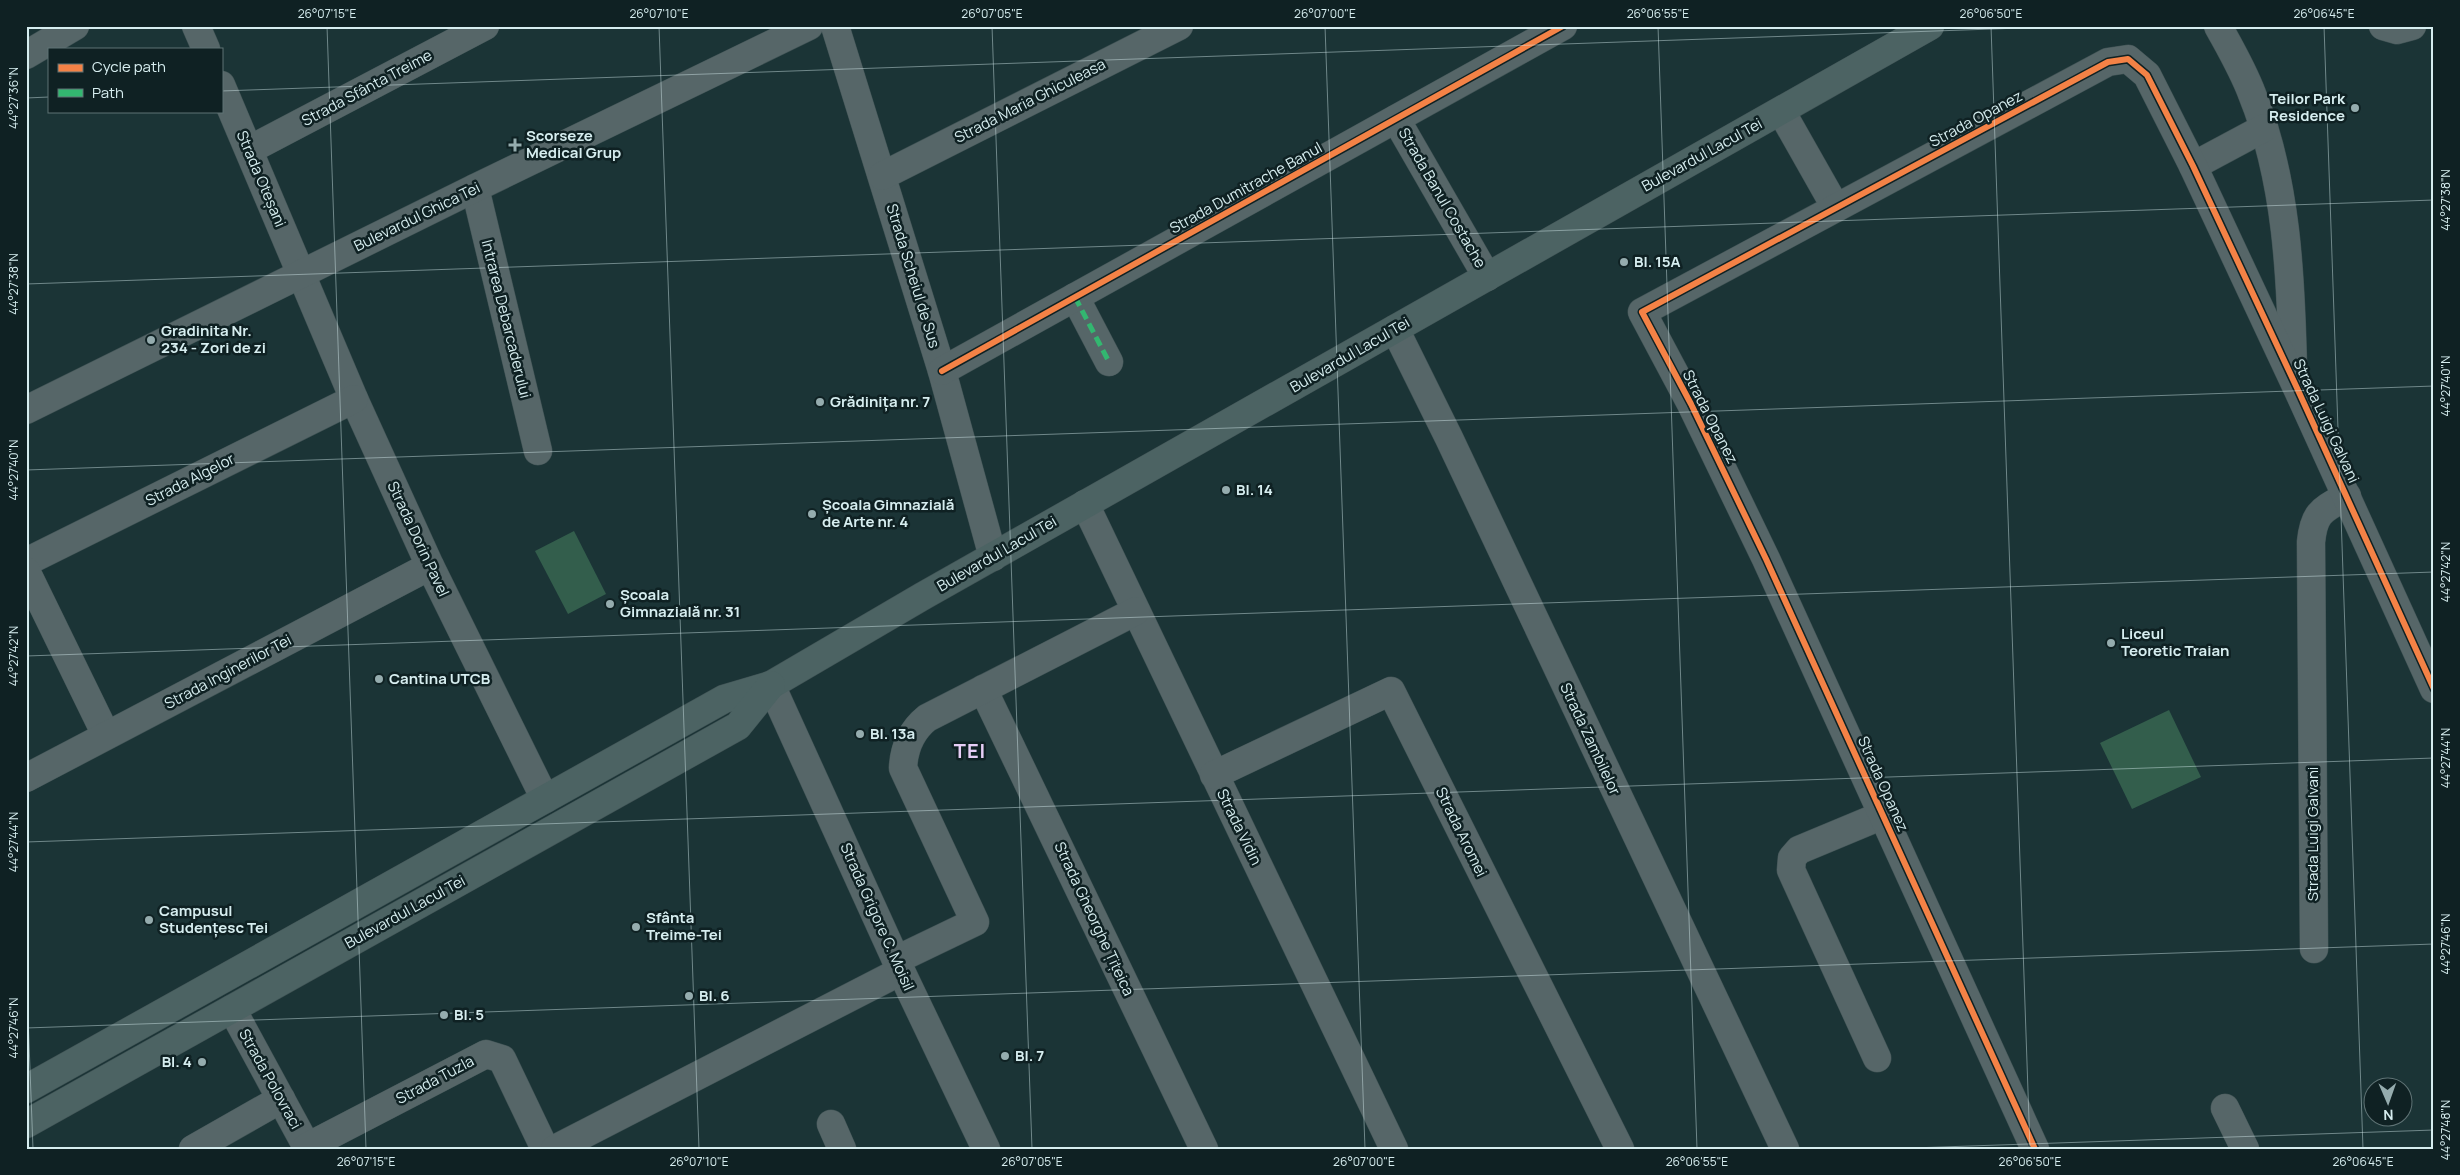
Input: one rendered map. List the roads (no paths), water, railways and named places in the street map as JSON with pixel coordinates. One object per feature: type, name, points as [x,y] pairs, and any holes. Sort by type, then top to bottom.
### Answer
[{"type":"main road","name":"Bulevardul Lacul Tei","points":[[29,1080],[724,700],[771,685],[1085,504],[1782,111],[1926,27]]},
{"type":"main road","name":"Bulevardul Lacul Tei","points":[[26,1124],[738,726],[771,685]]},
{"type":"street","points":[[26,55],[75,26]]},
{"type":"street","points":[[196,26],[206,48]]},
{"type":"street","name":"Strada Sfânta Treime","points":[[249,150],[485,26]]},
{"type":"street","name":"Bulevardul Ghica Tei","points":[[26,410],[475,188],[809,26]]},
{"type":"street","name":"Strada Scheiul de Sus","points":[[835,26],[942,371],[993,557]]},
{"type":"street","name":"Strada Maria Ghiculeasa","points":[[882,176],[1179,26]]},
{"type":"street","name":"Strada Dumitrache Banul","points":[[942,371],[1563,26]]},
{"type":"street","name":"Strada Luigi Galvani","points":[[2218,26],[2252,94],[2264,128],[2277,180],[2286,245],[2292,314],[2293,379]]},
{"type":"street","points":[[2383,26],[2397,30],[2412,26]]},
{"type":"street","name":"Strada Opanez","points":[[2035,1149],[1766,559],[1690,404],[1642,312],[2108,62],[2128,59],[2147,75],[2193,166]]},
{"type":"street","name":"Strada Oteșani","points":[[222,87],[301,274]]},
{"type":"street","points":[[1782,111],[1836,208]]},
{"type":"street","name":"Strada Banul Costache","points":[[1396,119],[1487,277]]},
{"type":"street","points":[[2193,166],[2264,128]]},
{"type":"street","name":"Strada Luigi Galvani","points":[[2193,166],[2347,496],[2434,689]]},
{"type":"street","name":"Intrarea Debarcaderului","points":[[475,188],[538,451]]},
{"type":"street","name":"Strada Dorin Pavel","points":[[301,274],[354,399],[430,566],[545,799]]},
{"type":"street","points":[[1075,297],[1110,362]]},
{"type":"street","name":"Strada Zambilelor","points":[[1395,329],[1454,447],[1785,1149]]},
{"type":"street","name":"Strada Algelor","points":[[26,562],[354,399]]},
{"type":"street","name":"Strada Luigi Galvani","points":[[2314,949],[2311,542],[2313,524],[2320,511],[2347,496]]},
{"type":"street","name":"Strada Vidin","points":[[1085,504],[1394,1149]]},
{"type":"street","name":"Strada Inginerilor Tei","points":[[26,778],[430,566]]},
{"type":"street","points":[[26,571],[106,735]]},
{"type":"street","points":[[555,1149],[975,922],[903,768],[903,758],[913,732],[927,718],[1136,611]]},
{"type":"street","name":"Strada Grigore C. Moisil","points":[[771,685],[898,965],[986,1149]]},
{"type":"street","name":"Strada Gheorghe Țițeica","points":[[983,689],[1204,1149]]},
{"type":"street","name":"Strada Aromei","points":[[1214,775],[1391,690],[1620,1149]]},
{"type":"street","points":[[1877,1058],[1791,870],[1792,858],[1799,850],[1882,815]]},
{"type":"street","name":"Strada Polovraci","points":[[232,1009],[307,1148]]},
{"type":"street","name":"Strada Tuzla","points":[[307,1148],[486,1054],[502,1059],[545,1149]]},
{"type":"street","points":[[193,1149],[281,1100]]},
{"type":"street","points":[[2225,1108],[2245,1149]]},
{"type":"street","points":[[831,1124],[842,1149]]},
{"type":"place","name":"Teilor Park Residence","points":[[2355,108]]},
{"type":"place","name":"Scorseze Medical Grup","points":[[515,145]]},
{"type":"place","name":"Bl. 15A","points":[[1624,262]]},
{"type":"place","name":"Gradinita Nr. 234 - Zori de zi","points":[[151,340]]},
{"type":"place","name":"Grădinița nr. 7","points":[[820,402]]},
{"type":"place","name":"Bl. 14","points":[[1226,490]]},
{"type":"place","name":"Școala Gimnazială de Arte nr. 4","points":[[812,514]]},
{"type":"place","name":"Școala Gimnazială nr. 31","points":[[610,604]]},
{"type":"place","name":"Liceul Teoretic Traian","points":[[2111,643]]},
{"type":"place","name":"Cantina UTCB","points":[[379,679]]},
{"type":"place","name":"Bl. 13a","points":[[860,734]]},
{"type":"place","name":"Campusul Studențesc Tei","points":[[149,920]]},
{"type":"place","name":"Sfânta Treime-Tei","points":[[636,927]]},
{"type":"place","name":"Bl. 6","points":[[689,996]]},
{"type":"place","name":"Bl. 5","points":[[444,1015]]},
{"type":"place","name":"Bl. 7","points":[[1005,1056]]},
{"type":"place","name":"Bl. 4","points":[[202,1062]]},
{"type":"district","name":"TEI","points":[[970,751]]}]
